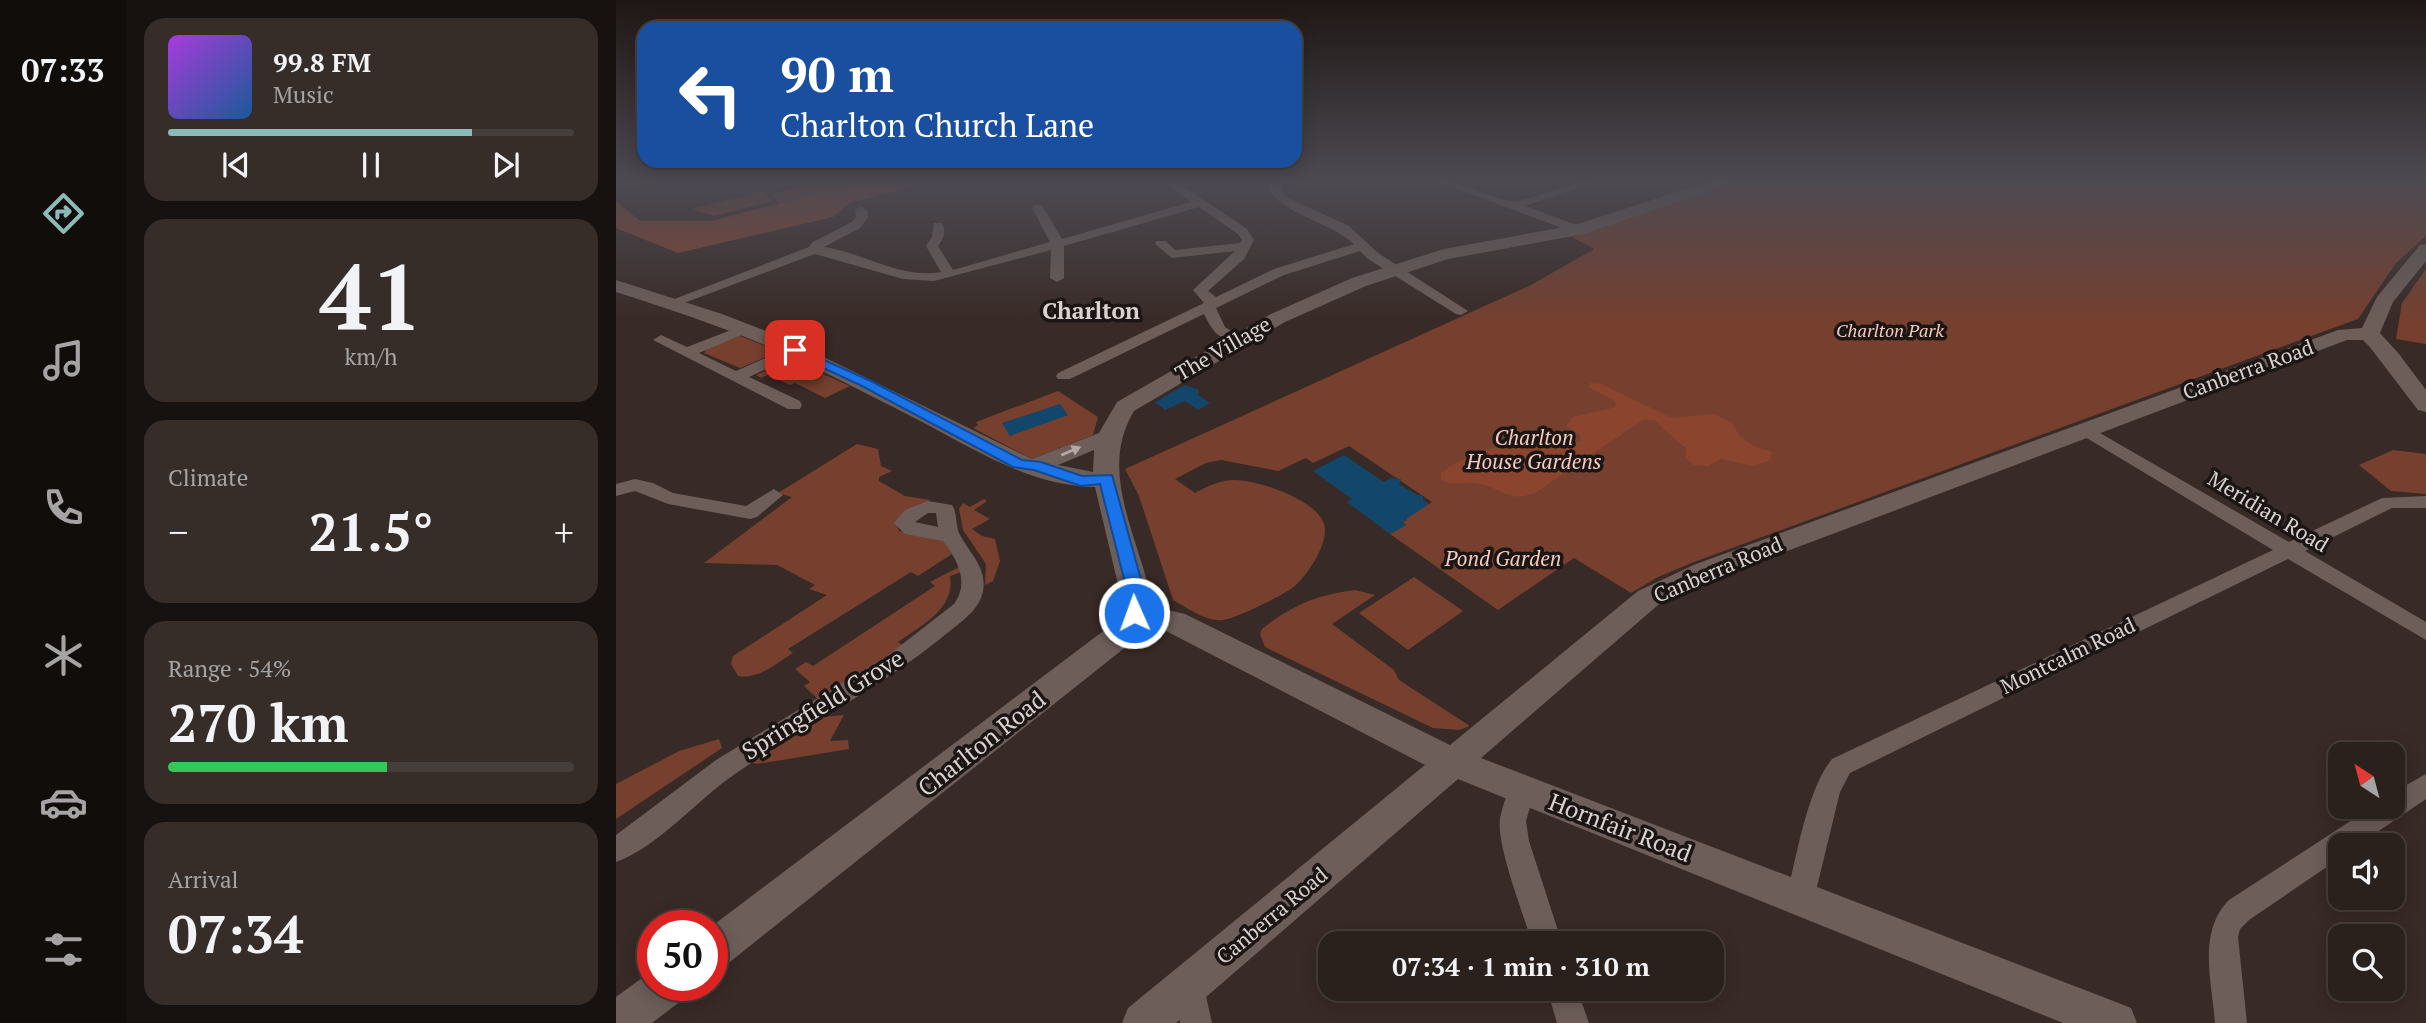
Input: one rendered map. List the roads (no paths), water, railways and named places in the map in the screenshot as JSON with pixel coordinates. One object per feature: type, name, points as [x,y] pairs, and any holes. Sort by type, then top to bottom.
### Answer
[{"type":"street","points":[[814,250],[846,229]]},
{"type":"street","points":[[938,229],[938,237],[932,246],[950,275]]},
{"type":"street","points":[[1050,229],[1058,244],[1057,278]]},
{"type":"street","points":[[671,303],[814,250],[827,251],[916,279],[950,275],[1111,229]]},
{"type":"street","points":[[1231,336],[1219,330],[1212,305],[1200,290],[1239,257],[1246,246],[1248,240],[1238,229]]},
{"type":"street","points":[[1344,229],[1373,256],[1461,311]]},
{"type":"street","name":"The Village","points":[[1107,478],[1105,453],[1118,414],[1137,398],[1291,311],[1395,268],[1454,252],[1582,229]]},
{"type":"street","points":[[1161,244],[1168,257],[1246,246]]},
{"type":"street","points":[[1064,376],[1300,264],[1363,246]]},
{"type":"street","points":[[2426,249],[2384,300],[2374,327],[2368,334],[2386,350],[2404,379],[2426,405]]},
{"type":"street","points":[[616,286],[744,329],[795,350],[1019,464],[1036,466],[1081,481],[1107,478],[1134,583],[1134,613]]},
{"type":"street","points":[[687,352],[744,329]]},
{"type":"street","name":"Canberra Road","points":[[1143,1023],[1648,598],[1677,582],[2345,334],[2368,334]]},
{"type":"street","points":[[661,340],[794,405]]},
{"type":"street","points":[[737,376],[795,350]]},
{"type":"street","name":"Meridian Road","points":[[2086,430],[2426,632]]},
{"type":"street","points":[[1036,466],[1097,440],[1108,439]]},
{"type":"street","points":[[616,490],[635,485],[646,486],[668,498],[750,513],[774,495]]},
{"type":"street","name":"Montcalm Road","points":[[1800,899],[1826,792],[1832,777],[1841,766],[2389,502],[2426,502]]},
{"type":"street","name":"Springfield Grove","points":[[616,850],[725,767],[895,662],[962,609],[971,596],[972,573],[964,554],[948,536]]},
{"type":"street","name":"Hornfair Road","points":[[1134,613],[1174,622],[1454,762],[2116,1023]]},
{"type":"street","name":"Charlton Road","points":[[728,939],[1101,651],[1121,634],[1134,613]]},
{"type":"street","points":[[2231,1023],[2223,937],[2228,920],[2426,785]]},
{"type":"street","points":[[1522,790],[1513,821],[1515,841],[1543,931]]},
{"type":"street","points":[[1190,985],[1196,1023]]},
{"type":"street","points":[[617,1023],[646,1001]]},
{"type":"street","points":[[1566,1001],[1573,1023]]},
{"type":"district","name":"Charlton","points":[[1091,311]]},
{"type":"park label","name":"Charlton Park","points":[[1890,331]]},
{"type":"park label","name":"Charlton House Gardens","points":[[1534,450]]},
{"type":"park label","name":"Pond Garden","points":[[1503,559]]}]
